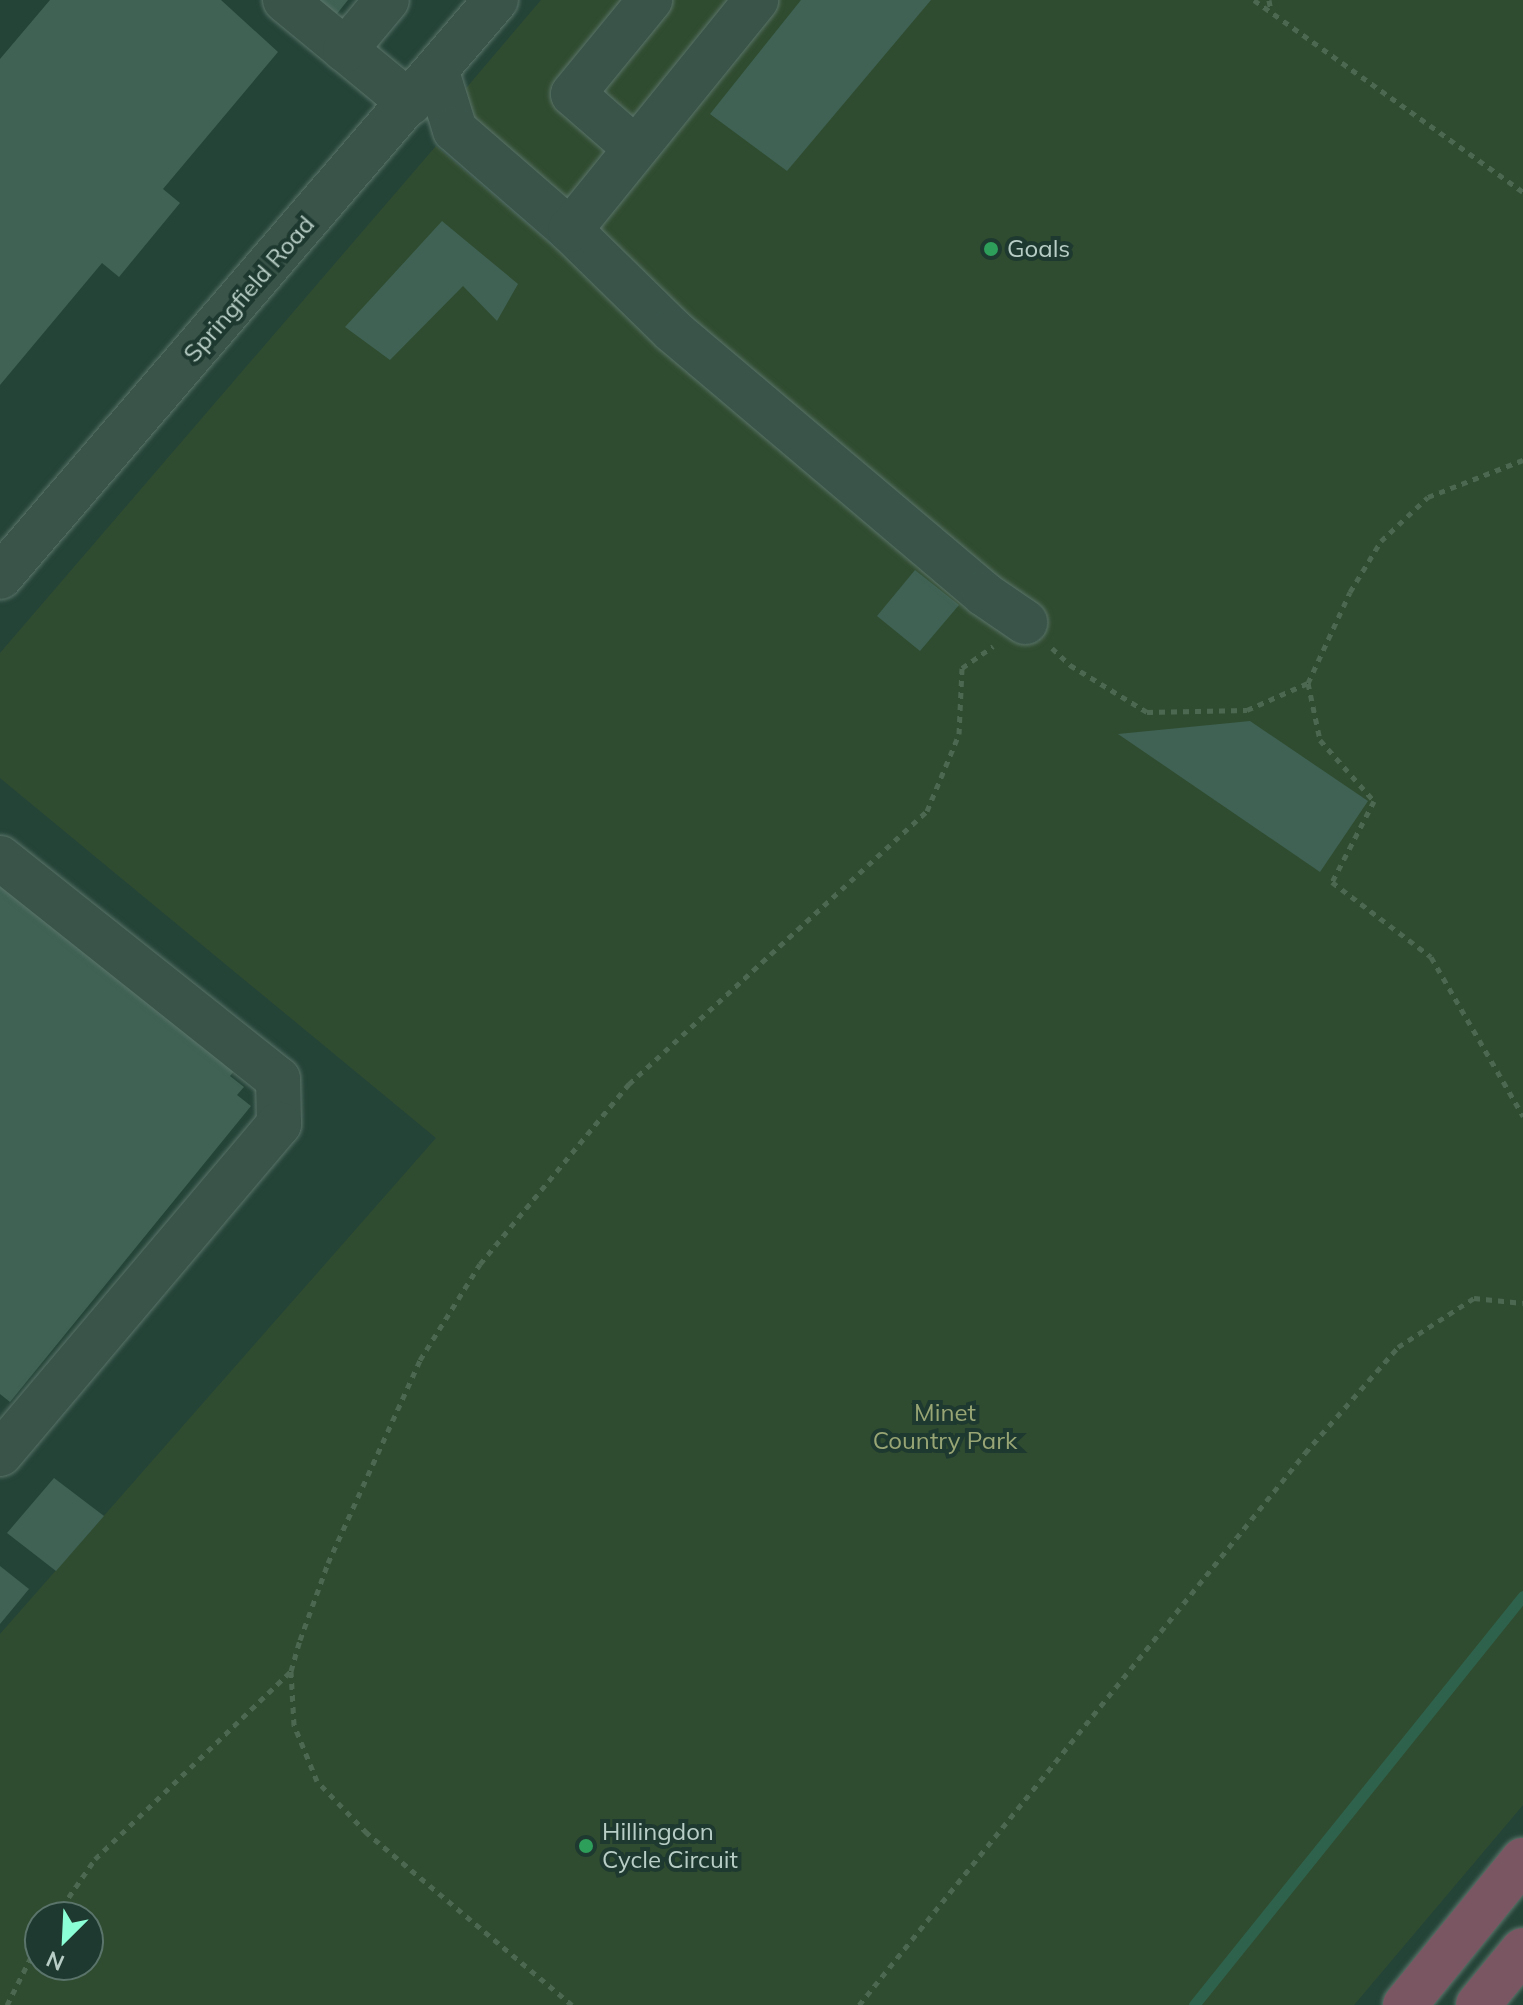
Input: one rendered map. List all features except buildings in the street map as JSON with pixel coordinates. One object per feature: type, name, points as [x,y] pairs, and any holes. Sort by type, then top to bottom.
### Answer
[{"type":"highway","points":[[1405,2005],[1523,1860]]},
{"type":"highway","points":[[1478,2005],[1523,1950]]},
{"type":"street","points":[[285,0],[345,50],[423,87],[455,130],[570,230],[673,331],[984,594],[1025,622]]},
{"type":"street","points":[[345,50],[387,0]]},
{"type":"street","name":"Springfield Road","points":[[0,577],[496,0]]},
{"type":"street","points":[[635,148],[573,94],[650,0]]},
{"type":"street","points":[[570,230],[756,0]]},
{"type":"street","points":[[0,858],[278,1079],[279,1124],[0,1454]]},
{"type":"path","points":[[1254,0],[1523,192]]},
{"type":"path","points":[[1269,0],[1272,12]]},
{"type":"path","points":[[1523,460],[1428,497],[1381,541],[1350,592],[1308,683],[1320,740],[1374,801],[1332,882],[1431,957],[1523,1116]]},
{"type":"path","points":[[572,2005],[367,1833],[317,1781],[294,1725],[291,1671],[328,1563],[420,1360],[480,1264],[629,1084],[927,811],[959,734],[962,668],[1025,622]]},
{"type":"path","points":[[1070,665],[1147,712],[1247,710],[1308,683]]},
{"type":"path","points":[[859,2005],[1305,1453],[1398,1347],[1474,1298],[1523,1303]]},
{"type":"path","points":[[66,1901],[95,1859],[291,1671]]},
{"type":"path","points":[[7,2005],[24,1971]]},
{"type":"green space","name":"Minet Country Park","points":[[541,0],[1523,0],[1523,1805],[1354,2005],[0,2005],[0,1634],[436,1138],[0,778],[0,653],[436,146],[665,341],[450,107]]},
{"type":"waterway","points":[[1194,2005],[1523,1596]]},
{"type":"place","name":"Goals","points":[[991,249]]},
{"type":"place","name":"Hillingdon Cycle Circuit","points":[[586,1846]]}]
